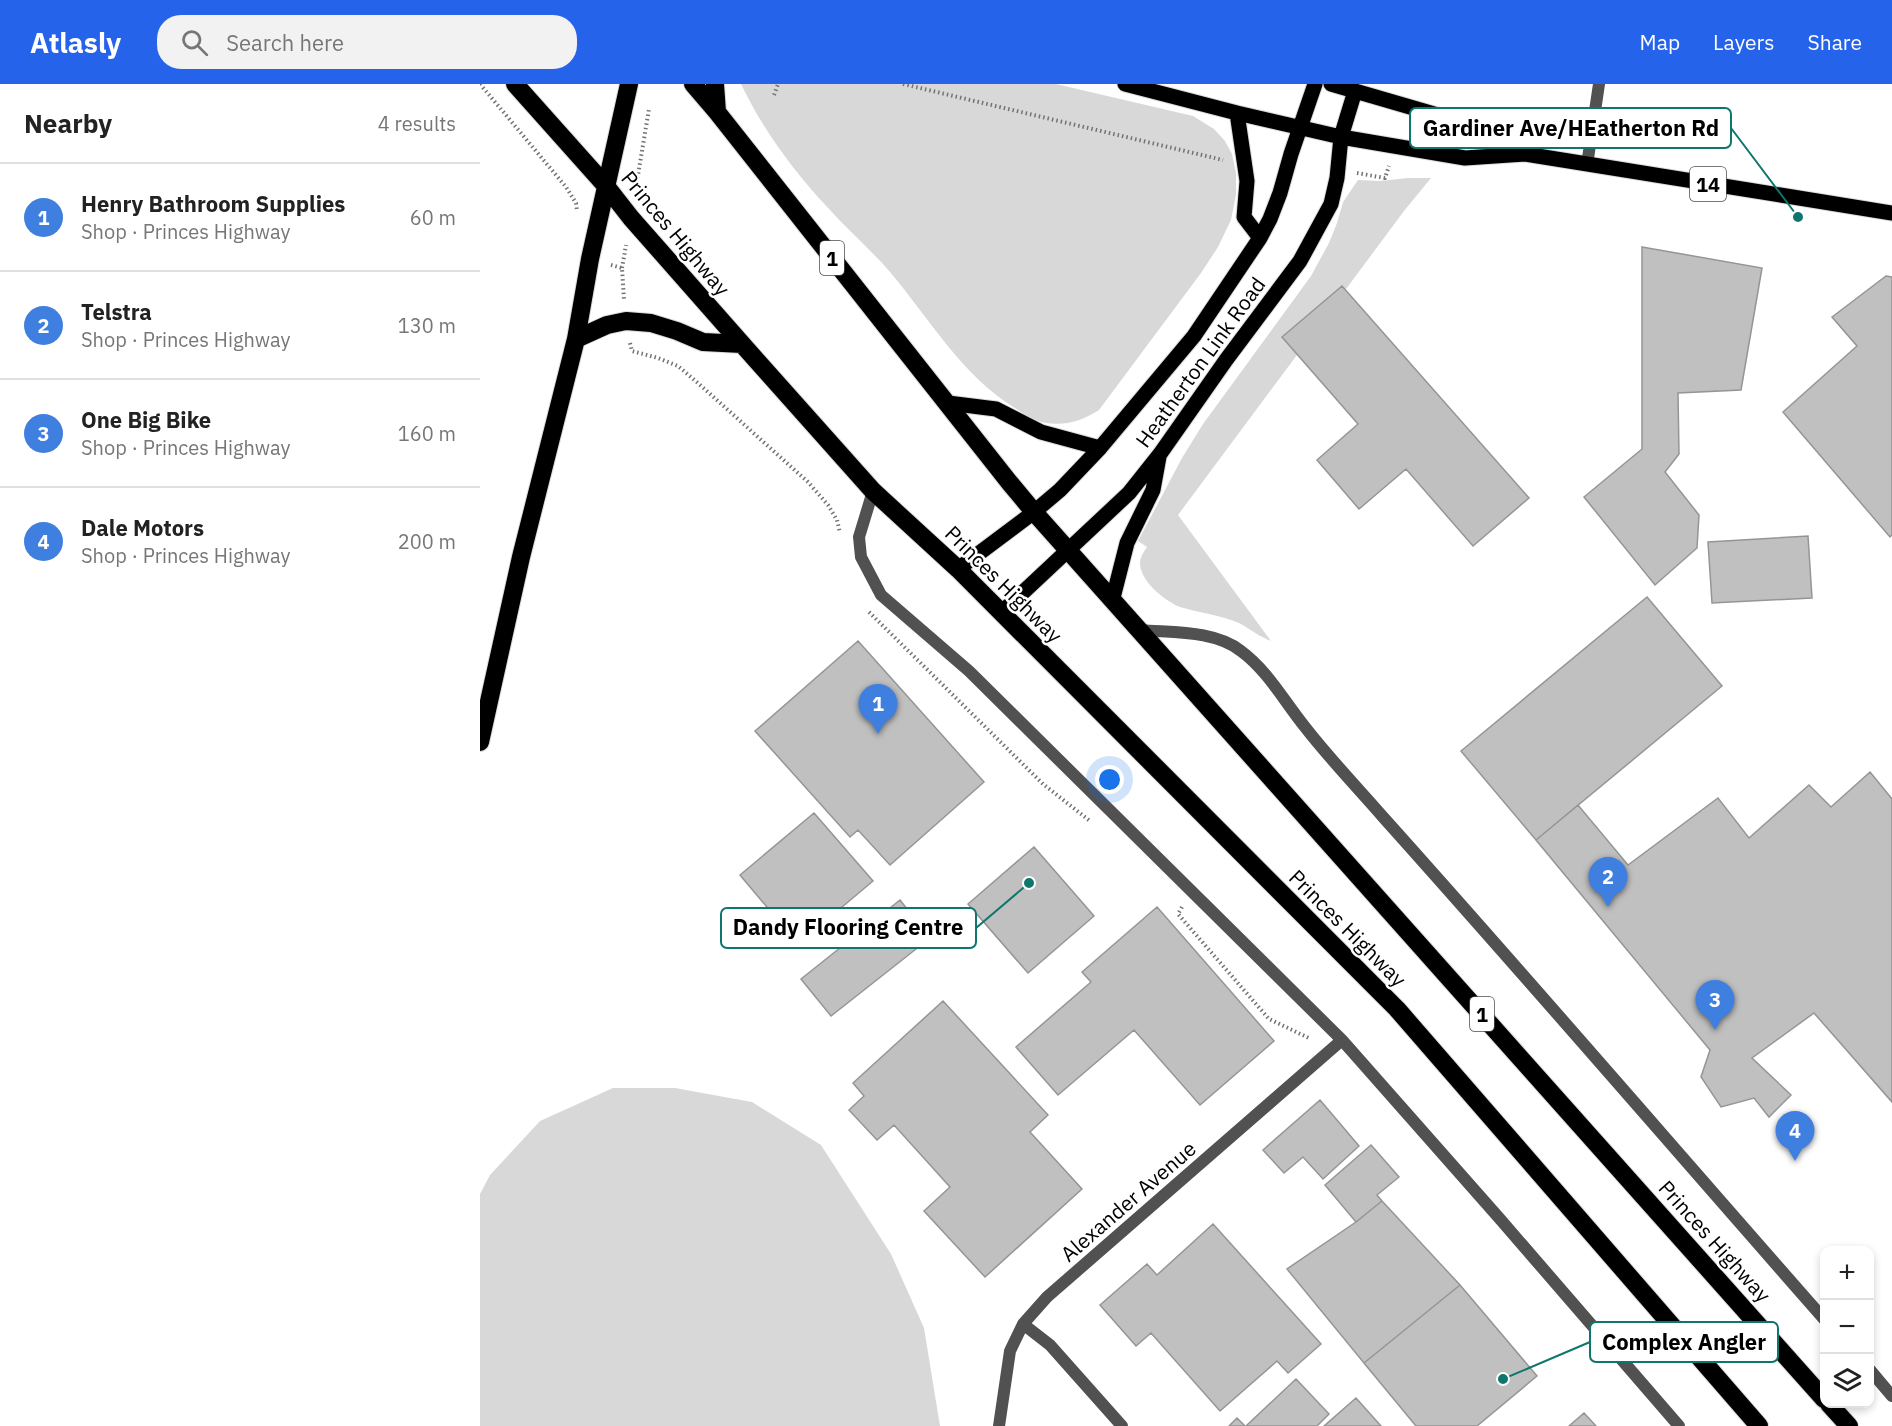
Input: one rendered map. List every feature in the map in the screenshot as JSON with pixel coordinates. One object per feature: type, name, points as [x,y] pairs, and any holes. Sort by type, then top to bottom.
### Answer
[{"type":"highway","name":"Princes Highway","points":[[516,84],[606,186],[631,218],[873,491],[958,568],[1397,1009],[1759,1426]]},
{"type":"highway","points":[[480,742],[521,557],[576,339],[590,259],[629,84]]},
{"type":"highway","name":"Princes Highway","points":[[693,84],[1034,512],[1820,1395]]},
{"type":"highway","points":[[715,84],[717,112]]},
{"type":"highway","points":[[576,339],[607,324],[626,321],[651,323],[703,342],[742,344]]},
{"type":"highway","points":[[1833,1408],[1849,1426]]},
{"type":"main road","name":"14","points":[[1125,84],[1237,113],[1341,136],[1465,158],[1525,154],[1892,213]]},
{"type":"main road","name":"Heatherton Link Road","points":[[958,568],[1060,490],[1100,448],[1194,336],[1260,238],[1280,194],[1315,84]]},
{"type":"main road","name":"14","points":[[1331,84],[1505,136],[1525,154]]},
{"type":"main road","name":"Heatherton Link Road","points":[[1002,612],[1129,493],[1160,454],[1300,261],[1331,204],[1339,168],[1341,136],[1355,91]]},
{"type":"main road","points":[[1237,113],[1247,181],[1244,217],[1260,238]]},
{"type":"main road","points":[[948,404],[996,409],[1041,432],[1100,448]]},
{"type":"main road","points":[[1113,598],[1127,543],[1153,490],[1160,454]]},
{"type":"street","points":[[1587,165],[1599,84]]},
{"type":"street","points":[[873,491],[859,537],[861,558],[881,595],[978,680],[1342,1040],[1500,1218],[1679,1426]]},
{"type":"street","name":"Princes Highway","points":[[1140,630],[1195,634],[1221,640],[1240,649],[1263,670],[1314,738],[1820,1314]]},
{"type":"street","name":"Alexander Avenue","points":[[999,1426],[1010,1351],[1023,1324],[1047,1298],[1342,1040]]},
{"type":"street","points":[[1023,1324],[1050,1345],[1122,1426]]},
{"type":"street","points":[[1874,1376],[1892,1396]]},
{"type":"path","points":[[774,95],[778,84]]},
{"type":"path","points":[[903,84],[1228,161],[1244,156]]},
{"type":"path","points":[[622,268],[649,107]]},
{"type":"path","points":[[1339,168],[1385,178],[1394,146]]},
{"type":"shaded area","points":[[741,84],[1056,84],[1193,116],[1214,129],[1225,141],[1232,154],[1236,173],[1236,195],[1231,220],[1218,247],[1201,273],[1099,410],[1068,423],[1051,424],[1034,420],[996,395],[962,363],[890,272],[830,210],[792,166],[759,118]]},
{"type":"shaded area","points":[[1431,178],[1178,515],[1271,641],[1232,620],[1174,604],[1161,596],[1149,584],[1141,571],[1140,562],[1147,547],[1138,541],[1182,458],[1203,424],[1311,276],[1329,243],[1343,202],[1358,180],[1380,181]]},
{"type":"shaded area","points":[[613,1088],[675,1088],[752,1102],[821,1145],[891,1254],[924,1328],[940,1426],[480,1426],[480,1194],[490,1175],[540,1121]]},
{"type":"building","points":[[1642,247],[1762,268],[1741,390],[1678,393],[1679,454],[1665,472],[1699,515],[1697,548],[1655,585],[1584,497],[1642,449]]},
{"type":"building","points":[[1886,276],[1892,277],[1892,535],[1890,537],[1783,412],[1857,346],[1832,317]]},
{"type":"building","points":[[1342,286],[1529,498],[1473,546],[1406,469],[1359,509],[1317,460],[1358,424],[1282,337]]},
{"type":"building","points":[[1808,536],[1812,598],[1712,603],[1708,542]]},
{"type":"building","points":[[1647,597],[1722,686],[1536,840],[1461,751]]},
{"type":"building","points":[[858,641],[984,782],[890,865],[858,830],[850,837],[755,731]]},
{"type":"building","points":[[1870,772],[1892,799],[1892,1102],[1814,1013],[1752,1058],[1791,1095],[1769,1117],[1754,1098],[1721,1107],[1701,1077],[1710,1050],[1536,840],[1578,805],[1628,865],[1718,798],[1749,838],[1809,785],[1831,807]]},
{"type":"building","points":[[814,813],[873,881],[798,944],[740,875]]},
{"type":"building","points":[[1034,847],[1094,916],[1028,973],[968,904]]},
{"type":"building","points":[[900,900],[930,938],[831,1016],[801,979]]},
{"type":"building","points":[[1157,907],[1274,1041],[1200,1105],[1134,1030],[1058,1095],[1016,1047],[1091,982],[1082,972]]},
{"type":"building","points":[[943,1001],[1048,1115],[1030,1132],[1082,1189],[985,1277],[924,1211],[950,1187],[894,1125],[877,1140],[849,1110],[864,1096],[853,1083]]},
{"type":"building","points":[[1320,1100],[1359,1146],[1323,1179],[1303,1157],[1284,1173],[1263,1150]]},
{"type":"building","points":[[1371,1145],[1399,1177],[1377,1195],[1382,1201],[1356,1222],[1325,1185]]},
{"type":"building","points":[[1382,1201],[1460,1285],[1364,1363],[1287,1269],[1356,1222]]},
{"type":"building","points":[[1213,1224],[1321,1344],[1288,1373],[1277,1361],[1220,1411],[1151,1333],[1136,1346],[1100,1305],[1147,1264],[1157,1275]]},
{"type":"building","points":[[1460,1285],[1537,1376],[1477,1426],[1416,1426],[1364,1363]]},
{"type":"building","points":[[1296,1379],[1329,1414],[1317,1426],[1246,1426]]},
{"type":"building","points":[[1356,1398],[1381,1426],[1324,1426]]},
{"type":"building","points":[[1584,1413],[1596,1426],[1569,1426]]},
{"type":"building","points":[[1237,1418],[1245,1426],[1229,1426]]},
{"type":"place","name":"Gardiner Ave/HEatherton Rd","points":[[1798,217]]},
{"type":"place","name":"Henry Bathroom Supplies","points":[[878,734]]},
{"type":"place","name":"Dandy Flooring Centre","points":[[1029,883]]},
{"type":"place","name":"Telstra","points":[[1608,907]]},
{"type":"place","name":"One Big Bike","points":[[1715,1030]]},
{"type":"place","name":"Dale Motors","points":[[1795,1161]]},
{"type":"place","name":"Complex Angler","points":[[1503,1379]]}]
